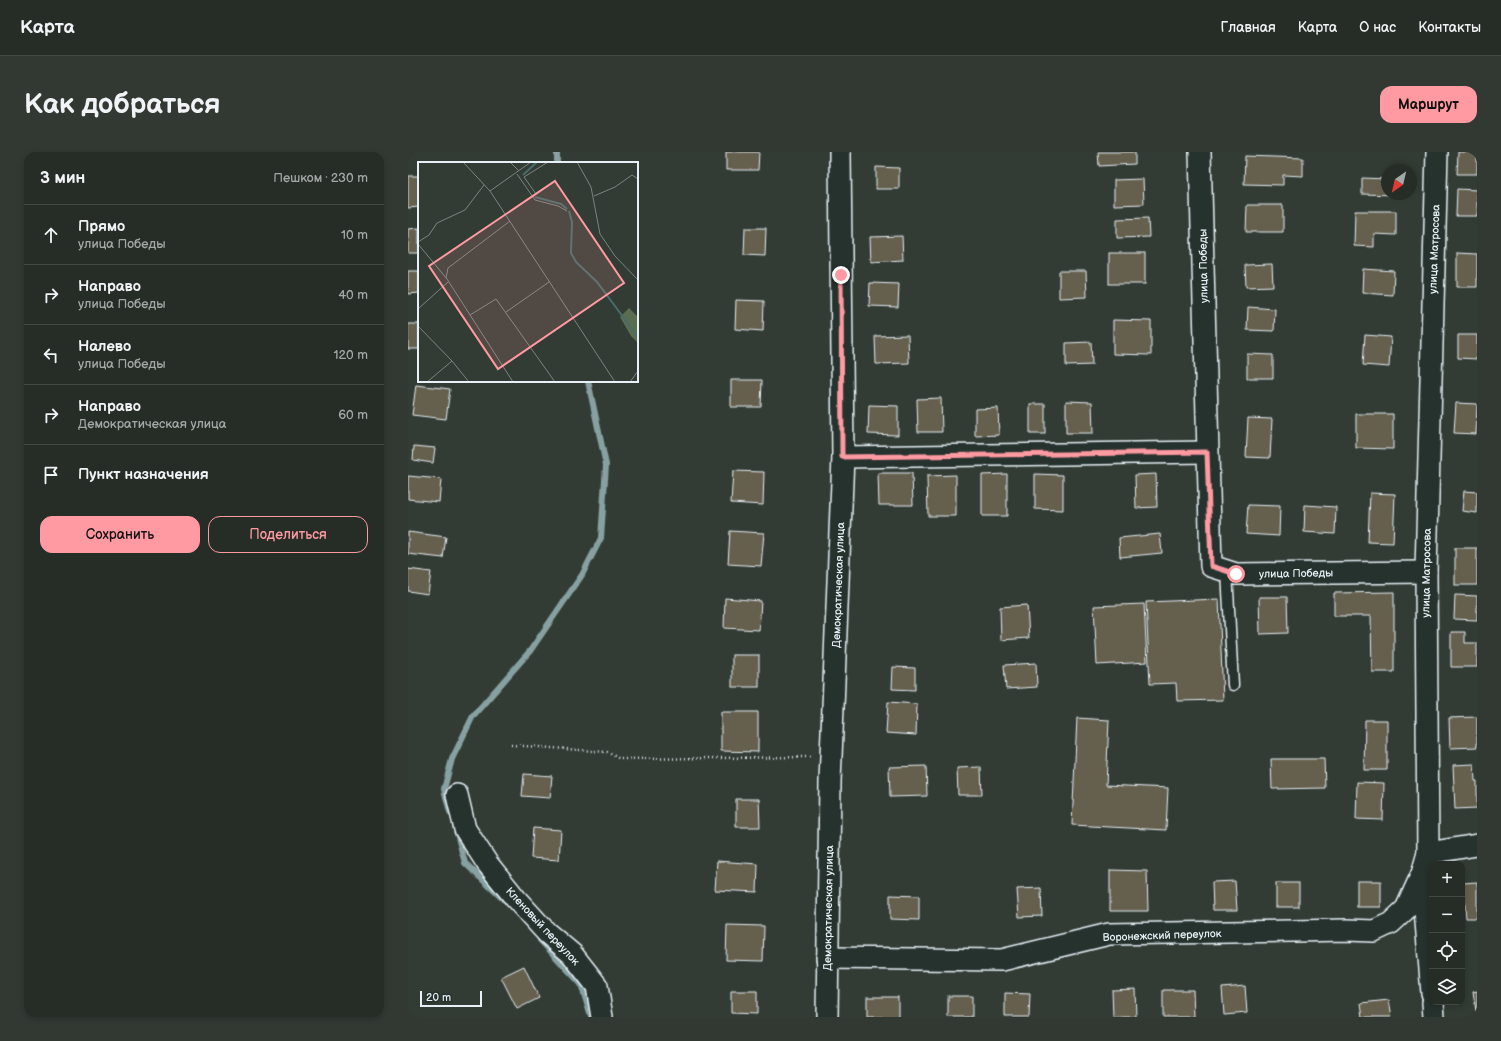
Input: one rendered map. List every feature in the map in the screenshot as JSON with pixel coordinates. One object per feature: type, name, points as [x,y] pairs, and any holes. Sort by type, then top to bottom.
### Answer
[{"type":"street","name":"Демократическая улица","points":[[827,1017],[831,757],[842,457],[840,152]]},
{"type":"street","name":"улица Победы","points":[[1200,152],[1211,566],[1236,574],[1426,572]]},
{"type":"street","name":"улица Матросова","points":[[1430,969],[1422,874],[1428,853],[1426,572],[1437,152]]},
{"type":"street","points":[[842,457],[1207,452]]},
{"type":"street","name":"Кленовый переулок","points":[[457,795],[465,828],[487,863],[546,933],[572,954],[597,986],[602,1017]]},
{"type":"street","points":[[1428,853],[1477,845]]},
{"type":"street","name":"Воронежский переулок","points":[[827,958],[1002,960],[1109,934],[1347,930],[1374,931],[1391,923],[1406,909],[1422,874]]},
{"type":"street","points":[[1433,1005],[1434,1017]]},
{"type":"lane","points":[[1227,571],[1233,685]]},
{"type":"path","points":[[511,745],[607,752],[620,759],[831,757]]},
{"type":"building","points":[[726,152],[759,152],[758,170],[726,170]]},
{"type":"building","points":[[1098,152],[1135,152],[1135,164],[1099,166]]},
{"type":"building","points":[[1458,152],[1477,152],[1477,174],[1457,174]]},
{"type":"building","points":[[1245,156],[1303,158],[1303,176],[1283,175],[1283,185],[1244,184]]},
{"type":"building","points":[[876,167],[899,168],[899,189],[876,189]]},
{"type":"building","points":[[408,176],[418,176],[418,207],[408,208]]},
{"type":"building","points":[[1362,178],[1381,179],[1381,195],[1362,194]]},
{"type":"building","points":[[1143,179],[1144,204],[1114,205],[1114,180]]},
{"type":"building","points":[[1457,189],[1477,190],[1477,216],[1456,216]]},
{"type":"building","points":[[1247,205],[1283,205],[1283,232],[1246,232]]},
{"type":"building","points":[[1355,211],[1396,211],[1396,235],[1374,234],[1374,247],[1354,246]]},
{"type":"building","points":[[1148,218],[1149,237],[1117,238],[1117,219]]},
{"type":"building","points":[[418,228],[418,253],[408,253],[408,229]]},
{"type":"building","points":[[745,228],[766,228],[765,256],[744,255]]},
{"type":"building","points":[[902,236],[903,260],[871,262],[870,237]]},
{"type":"building","points":[[1109,253],[1145,253],[1145,284],[1109,284]]},
{"type":"building","points":[[1457,253],[1477,254],[1477,287],[1457,287]]},
{"type":"building","points":[[1272,264],[1273,286],[1246,287],[1245,265]]},
{"type":"building","points":[[1363,269],[1394,271],[1393,295],[1362,293]]},
{"type":"building","points":[[408,271],[418,271],[418,293],[408,294]]},
{"type":"building","points":[[1059,271],[1086,271],[1087,297],[1059,298]]},
{"type":"building","points":[[870,283],[899,284],[898,307],[869,306]]},
{"type":"building","points":[[736,300],[764,301],[763,331],[735,329]]},
{"type":"building","points":[[1248,307],[1275,309],[1274,331],[1247,330]]},
{"type":"building","points":[[1113,320],[1151,321],[1151,355],[1113,354]]},
{"type":"building","points":[[408,324],[418,324],[418,349],[408,349]]},
{"type":"building","points":[[908,335],[909,363],[876,364],[875,336]]},
{"type":"building","points":[[1365,335],[1391,337],[1389,367],[1363,365]]},
{"type":"building","points":[[1458,335],[1477,335],[1477,359],[1458,358]]},
{"type":"building","points":[[1091,342],[1092,365],[1066,366],[1066,343]]},
{"type":"building","points":[[1247,354],[1273,355],[1273,378],[1247,378]]},
{"type":"building","points":[[731,380],[762,380],[761,407],[731,407]]},
{"type":"building","points":[[416,385],[450,389],[446,419],[412,415]]},
{"type":"building","points":[[941,398],[942,432],[918,432],[917,399]]},
{"type":"building","points":[[1066,401],[1092,402],[1093,433],[1066,433]]},
{"type":"building","points":[[1456,403],[1477,404],[1476,434],[1454,433]]},
{"type":"building","points":[[1030,404],[1045,404],[1045,434],[1030,434]]},
{"type":"building","points":[[869,405],[898,406],[898,435],[868,434]]},
{"type":"building","points":[[998,408],[999,435],[975,436],[975,409]]},
{"type":"building","points":[[1356,414],[1393,414],[1393,449],[1356,448]]},
{"type":"building","points":[[1248,418],[1272,419],[1270,458],[1246,457]]},
{"type":"building","points":[[414,446],[435,448],[433,463],[413,460]]},
{"type":"building","points":[[733,471],[764,472],[763,505],[731,503]]},
{"type":"building","points":[[878,473],[912,473],[913,505],[879,505]]},
{"type":"building","points":[[1007,474],[1007,516],[982,516],[982,475]]},
{"type":"building","points":[[1035,474],[1063,475],[1063,510],[1035,509]]},
{"type":"building","points":[[1156,474],[1157,507],[1136,508],[1135,475]]},
{"type":"building","points":[[956,475],[956,516],[928,516],[927,476]]},
{"type":"building","points":[[408,476],[441,479],[439,502],[408,499]]},
{"type":"building","points":[[1464,491],[1477,492],[1477,513],[1462,511]]},
{"type":"building","points":[[1370,493],[1395,494],[1393,543],[1368,542]]},
{"type":"building","points":[[1248,505],[1280,506],[1279,536],[1246,534]]},
{"type":"building","points":[[1305,505],[1336,507],[1335,534],[1304,532]]},
{"type":"building","points":[[730,531],[764,533],[761,566],[728,564]]},
{"type":"building","points":[[408,532],[446,537],[443,558],[408,554]]},
{"type":"building","points":[[1160,534],[1162,553],[1120,557],[1119,538]]},
{"type":"building","points":[[1455,548],[1477,548],[1477,585],[1455,585]]},
{"type":"building","points":[[408,569],[431,572],[428,594],[408,591]]},
{"type":"building","points":[[1394,592],[1394,672],[1372,672],[1371,616],[1334,616],[1334,593]]},
{"type":"building","points":[[1455,595],[1477,596],[1477,620],[1454,619]]},
{"type":"building","points":[[1259,597],[1287,597],[1288,633],[1260,634]]},
{"type":"building","points":[[725,598],[761,601],[759,630],[724,628]]},
{"type":"building","points":[[1219,599],[1223,700],[1177,701],[1176,683],[1150,684],[1146,602]]},
{"type":"building","points":[[1144,604],[1147,662],[1097,665],[1094,606]]},
{"type":"building","points":[[1027,605],[1029,638],[1001,640],[1000,607]]},
{"type":"building","points":[[1451,632],[1465,632],[1465,643],[1477,643],[1477,667],[1451,667]]},
{"type":"building","points":[[732,655],[759,655],[759,687],[732,687]]},
{"type":"building","points":[[1036,663],[1037,687],[1006,689],[1004,665]]},
{"type":"building","points":[[893,667],[915,668],[915,690],[892,689]]},
{"type":"building","points":[[888,702],[917,704],[916,735],[886,733]]},
{"type":"building","points":[[721,712],[758,712],[758,752],[721,751]]},
{"type":"building","points":[[1477,717],[1477,747],[1450,748],[1449,718]]},
{"type":"building","points":[[1077,718],[1109,720],[1106,785],[1168,788],[1166,830],[1072,825]]},
{"type":"building","points":[[1365,720],[1387,720],[1387,770],[1364,770]]},
{"type":"building","points":[[1271,759],[1324,759],[1325,788],[1272,789]]},
{"type":"building","points":[[1474,764],[1475,781],[1477,781],[1477,808],[1455,809],[1453,765]]},
{"type":"building","points":[[926,766],[927,796],[890,797],[889,767]]},
{"type":"building","points":[[981,767],[982,795],[958,795],[957,768]]},
{"type":"building","points":[[524,774],[552,776],[550,798],[522,796]]},
{"type":"building","points":[[1357,782],[1384,783],[1383,820],[1356,819]]},
{"type":"building","points":[[736,799],[759,799],[760,827],[736,827]]},
{"type":"building","points":[[533,828],[561,830],[559,860],[531,858]]},
{"type":"building","points":[[717,861],[758,864],[757,892],[715,890]]},
{"type":"building","points":[[1110,870],[1147,871],[1148,911],[1110,911]]},
{"type":"building","points":[[1235,881],[1237,910],[1213,910],[1212,882]]},
{"type":"building","points":[[1357,881],[1381,881],[1381,907],[1357,907]]},
{"type":"building","points":[[1477,882],[1477,918],[1466,918],[1465,883]]},
{"type":"building","points":[[1276,883],[1299,883],[1299,907],[1276,907]]},
{"type":"building","points":[[1041,888],[1042,916],[1019,917],[1017,889]]},
{"type":"building","points":[[890,895],[919,896],[919,920],[890,919]]},
{"type":"building","points":[[727,925],[764,926],[763,961],[726,960]]},
{"type":"building","points":[[524,966],[539,998],[517,1009],[501,977]]},
{"type":"building","points":[[1245,986],[1247,1013],[1224,1015],[1222,988]]},
{"type":"building","points":[[1135,989],[1136,1017],[1113,1017],[1112,990]]},
{"type":"building","points":[[1163,990],[1193,990],[1194,1017],[1163,1017]]},
{"type":"building","points":[[731,991],[757,991],[757,1014],[731,1013]]},
{"type":"building","points":[[1477,991],[1477,1011],[1476,1011],[1473,992]]},
{"type":"building","points":[[1005,993],[1030,994],[1029,1017],[1005,1017]]},
{"type":"building","points":[[948,996],[972,996],[972,1017],[948,1017]]},
{"type":"building","points":[[867,997],[898,997],[898,1017],[867,1017]]},
{"type":"building","points":[[1389,1000],[1392,1017],[1363,1017],[1361,1003]]},
{"type":"waterway","points":[[557,152],[557,162]]},
{"type":"waterway","points":[[450,812],[444,789],[452,759],[473,716],[530,651],[582,575],[601,538],[606,465],[588,382]]},
{"type":"waterway","points":[[456,830],[465,863],[503,899]]},
{"type":"waterway","points":[[540,940],[581,984],[591,1017]]},
{"type":"route","points":[[841,275],[842,457],[1207,452],[1211,566],[1236,574]]}]
